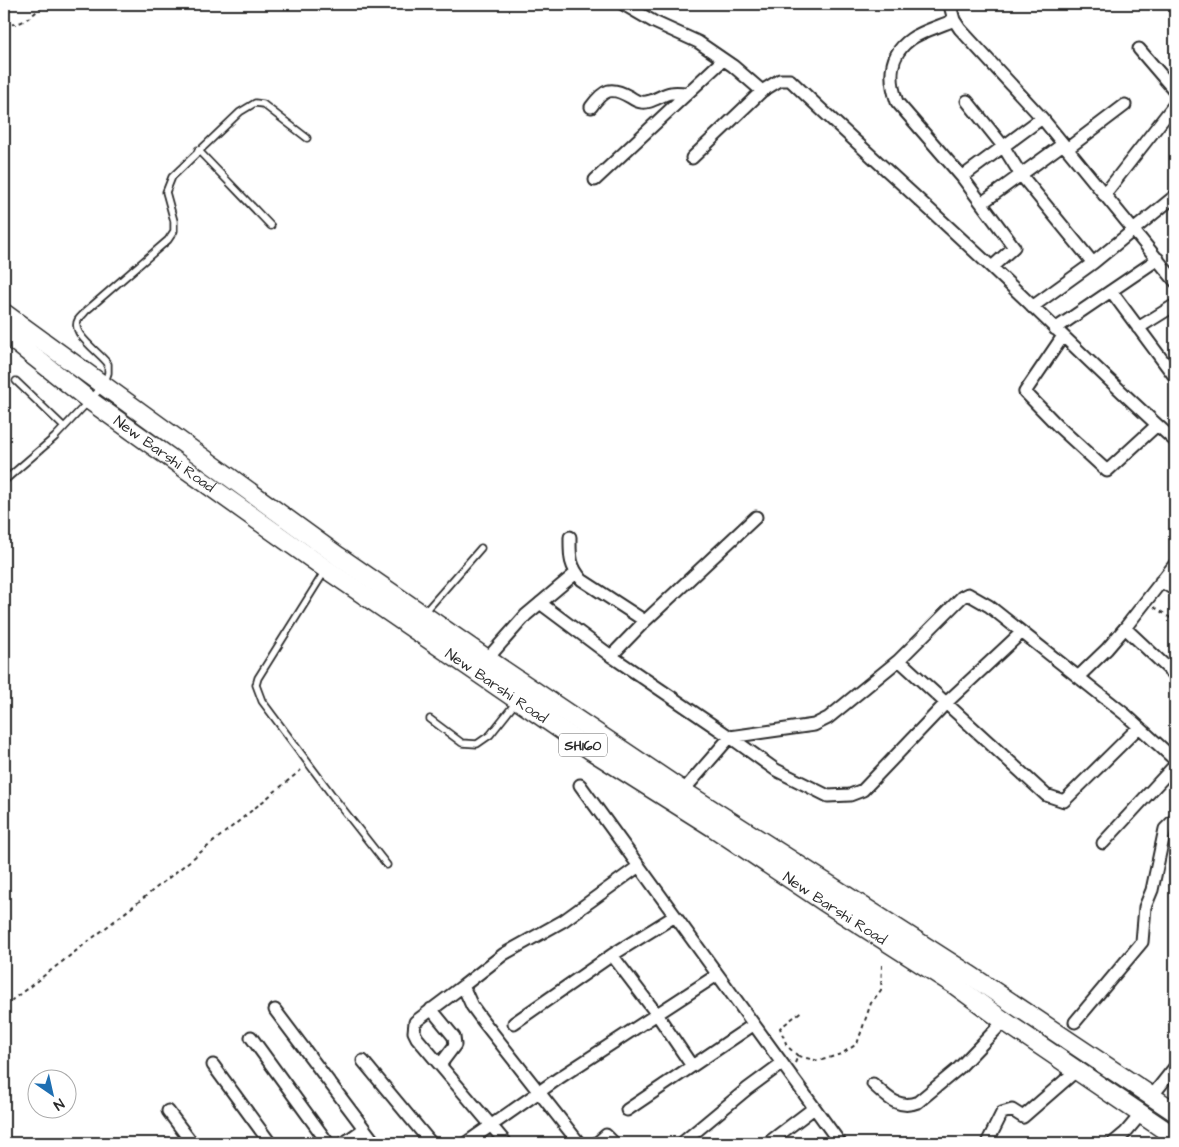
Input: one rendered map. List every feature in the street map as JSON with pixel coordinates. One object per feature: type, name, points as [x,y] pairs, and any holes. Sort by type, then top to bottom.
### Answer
[{"type":"main road","name":"New Barshi Road","points":[[4,313],[338,556],[487,659],[683,791],[978,980],[1175,1112]]},
{"type":"main road","name":"New Barshi Road","points":[[4,333],[89,400],[326,570],[592,751],[956,986],[1004,1021],[1175,1137]]},
{"type":"street","points":[[623,4],[654,22],[698,42],[762,91]]},
{"type":"street","points":[[955,4],[951,9],[954,20],[960,29],[1042,118],[1104,196],[1175,279]]},
{"type":"street","points":[[954,20],[911,39],[897,54],[890,74],[892,88],[897,102],[962,177],[1014,247],[992,267]]},
{"type":"street","points":[[1139,49],[1175,91]]},
{"type":"street","points":[[595,180],[722,60]]},
{"type":"street","points":[[692,158],[762,91],[780,80],[790,80],[867,154],[992,267],[1059,333],[1171,437],[1175,424]]},
{"type":"street","points":[[591,106],[599,96],[612,90],[619,91],[641,102],[648,102],[670,93],[687,93]]},
{"type":"street","points":[[967,101],[1003,146],[1021,175],[1093,263]]},
{"type":"street","points":[[1104,196],[1175,104]]},
{"type":"street","points":[[982,204],[1021,175],[1125,105]]},
{"type":"street","points":[[962,177],[1042,118]]},
{"type":"street","points":[[1032,306],[1093,263],[1175,196]]},
{"type":"street","points":[[1157,425],[1107,471],[1059,427],[1026,392],[1059,333],[1111,291],[1158,259]]},
{"type":"street","points":[[1111,291],[1175,377]]},
{"type":"street","points":[[1138,328],[1175,305]]},
{"type":"street","points":[[612,656],[645,621],[756,517]]},
{"type":"street","points":[[570,537],[570,560],[576,573],[582,580],[645,621]]},
{"type":"street","points":[[1078,677],[1107,649],[1147,602],[1175,564]]},
{"type":"street","points":[[487,659],[526,615],[576,573]]},
{"type":"street","points":[[1161,581],[1175,590]]},
{"type":"street","points":[[683,791],[730,737],[814,725],[828,718],[899,660],[962,597],[968,594],[989,606],[1022,632],[1139,727],[1175,760]]},
{"type":"street","points":[[540,603],[612,656],[776,770],[828,796],[850,795],[863,790],[946,703],[1022,632]]},
{"type":"street","points":[[1125,628],[1175,675]]},
{"type":"street","points":[[899,660],[1046,795],[1064,801],[1139,727]]},
{"type":"street","points":[[1103,843],[1175,765]]},
{"type":"street","points":[[580,785],[716,975],[840,1143]]},
{"type":"street","points":[[1075,1022],[1142,942],[1146,907],[1152,890],[1165,829],[1175,819]]},
{"type":"street","points":[[506,1143],[416,1038],[414,1032],[415,1022],[504,954],[563,921],[639,866]]},
{"type":"street","points":[[514,1023],[612,955],[675,916]]},
{"type":"street","points":[[612,955],[692,1066]]},
{"type":"street","points":[[466,1143],[538,1092],[716,975]]},
{"type":"street","points":[[463,986],[472,1006],[578,1143]]},
{"type":"street","points":[[431,1009],[454,1037],[455,1046],[440,1065]]},
{"type":"street","points":[[275,1010],[374,1143]]},
{"type":"street","points":[[873,1084],[891,1101],[901,1105],[911,1105],[918,1102],[959,1068],[1004,1021]]},
{"type":"street","points":[[627,1110],[753,1025]]},
{"type":"street","points":[[251,1037],[328,1143]]},
{"type":"street","points":[[363,1061],[431,1143]]},
{"type":"street","points":[[213,1065],[270,1143]]},
{"type":"street","points":[[1152,1096],[1175,1067]]},
{"type":"street","points":[[682,1143],[747,1089],[785,1069]]},
{"type":"street","points":[[987,1143],[1002,1113],[1012,1110],[1023,1117],[1077,1070]]},
{"type":"street","points":[[768,1143],[814,1108]]},
{"type":"street","points":[[168,1111],[192,1143]]},
{"type":"street","points":[[1113,1143],[1125,1134],[1141,1114]]},
{"type":"street","points":[[344,1143],[364,1129]]},
{"type":"street","points":[[597,1143],[606,1135],[614,1143]]},
{"type":"lane","points":[[4,480],[64,427],[104,384],[108,373],[108,364],[78,333],[76,326],[78,320],[86,311],[168,240],[174,231],[174,221],[166,192],[172,177],[198,150],[240,112],[255,103],[263,104],[307,138]]},
{"type":"lane","points":[[198,150],[271,226]]},
{"type":"lane","points":[[16,381],[64,427]]},
{"type":"lane","points":[[423,614],[481,548]]},
{"type":"lane","points":[[326,570],[258,678],[256,685],[262,701],[387,865]]},
{"type":"lane","points":[[430,719],[462,743],[477,744],[490,735],[519,700]]},
{"type":"path","points":[[4,23],[12,25],[23,22],[45,4]]},
{"type":"path","points":[[1162,613],[1175,622]]},
{"type":"path","points":[[4,1006],[100,934],[309,763]]},
{"type":"path","points":[[803,1010],[780,1028],[787,1046],[798,1056],[819,1060],[841,1054],[856,1044],[871,1003],[881,990],[882,965]]},
{"type":"path","points":[[785,1069],[798,1056]]}]
